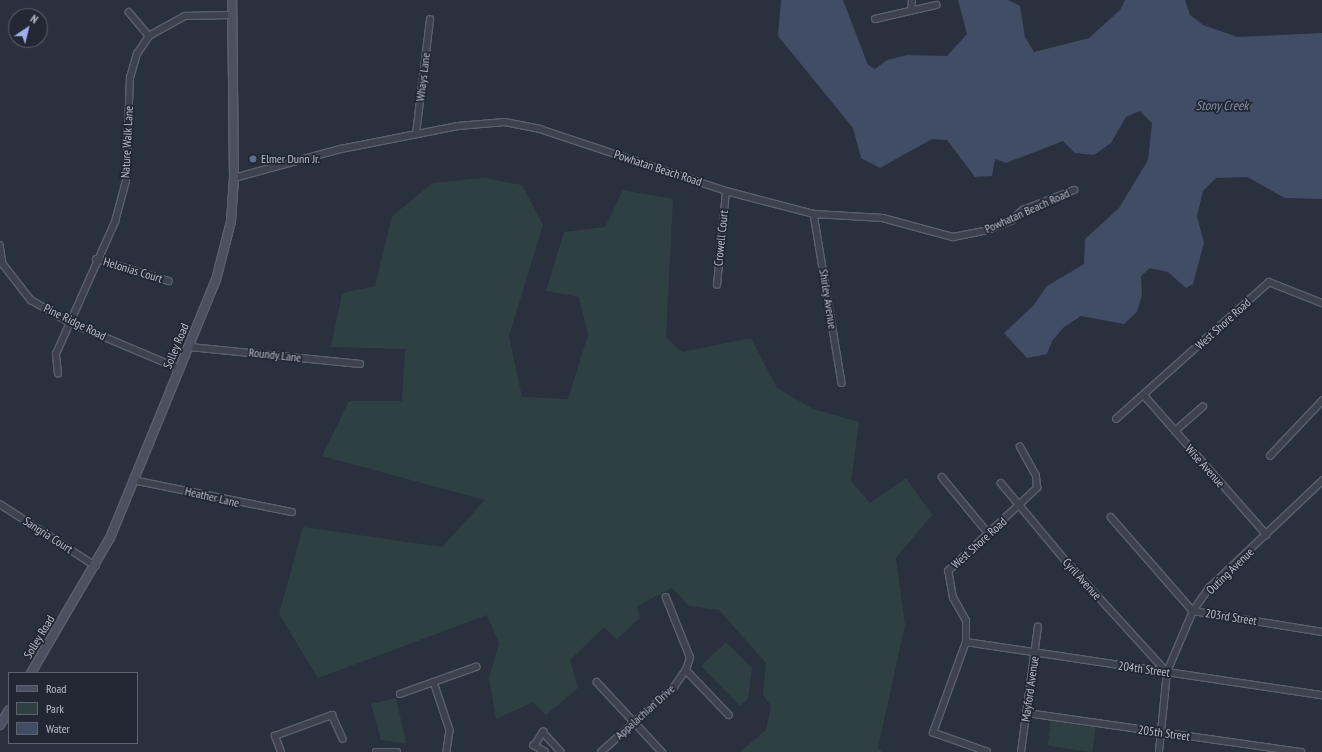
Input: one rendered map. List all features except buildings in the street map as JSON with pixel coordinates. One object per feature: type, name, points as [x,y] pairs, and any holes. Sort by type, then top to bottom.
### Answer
[{"type":"main road","name":"Solley Road","points":[[32,672],[96,566],[190,347],[228,242],[234,178],[232,0]]},
{"type":"main road","points":[[0,725],[8,712]]},
{"type":"street","points":[[911,11],[912,0]]},
{"type":"street","points":[[875,19],[936,5]]},
{"type":"street","points":[[129,12],[150,36]]},
{"type":"street","name":"Nature Walk Lane","points":[[58,374],[56,354],[96,259],[114,222],[126,181],[130,78],[137,54],[150,36],[185,16],[232,15]]},
{"type":"street","name":"Whays Lane","points":[[416,134],[430,20]]},
{"type":"street","name":"Powhatan Beach Road","points":[[234,178],[340,149],[416,134],[493,122],[516,123],[726,191],[814,214],[883,218],[954,237],[992,228],[1011,221],[1023,210],[1074,190]]},
{"type":"street","name":"Crowell Court","points":[[717,285],[726,191]]},
{"type":"street","name":"Shirley Avenue","points":[[814,214],[842,383]]},
{"type":"street","name":"Pine Ridge Road","points":[[0,246],[3,264],[31,300],[69,322],[180,369]]},
{"type":"street","name":"Helonias Court","points":[[96,259],[169,281]]},
{"type":"street","name":"West Shore Road","points":[[1116,419],[1269,282],[1322,302]]},
{"type":"street","name":"Roundy Lane","points":[[190,347],[360,364]]},
{"type":"street","name":"Wise Avenue","points":[[1144,395],[1267,535]]},
{"type":"street","points":[[1270,456],[1322,401]]},
{"type":"street","points":[[1175,431],[1203,407]]},
{"type":"street","name":"West Shore Road","points":[[987,752],[934,733],[966,642],[966,621],[953,598],[948,571],[1020,506],[1037,488],[1036,476],[1020,447]]},
{"type":"street","points":[[942,477],[989,534]]},
{"type":"street","name":"Heather Lane","points":[[133,480],[292,512]]},
{"type":"street","name":"Cyril Avenue","points":[[1001,483],[1167,672]]},
{"type":"street","name":"Outing Avenue","points":[[1159,752],[1167,672],[1193,611],[1209,588],[1321,484]]},
{"type":"street","name":"Sangria Court","points":[[0,504],[96,566]]},
{"type":"street","name":"203rd Street","points":[[1111,517],[1193,611],[1322,632]]},
{"type":"street","points":[[666,598],[690,658],[686,670],[730,715]]},
{"type":"street","name":"Mayford Avenue","points":[[1021,752],[1036,655],[1038,627]]},
{"type":"street","name":"204th Street","points":[[966,642],[1036,655],[1167,672],[1322,695]]},
{"type":"street","points":[[400,694],[476,667]]},
{"type":"street","name":"Appalachian Drive","points":[[602,752],[674,687],[686,670]]},
{"type":"street","points":[[434,682],[450,730],[447,752]]},
{"type":"street","points":[[597,682],[662,752]]},
{"type":"street","name":"205th Street","points":[[1027,713],[1301,752]]},
{"type":"street","points":[[281,752],[276,736],[332,715],[343,739]]},
{"type":"street","points":[[544,752],[534,746],[543,732],[561,752]]},
{"type":"street","points":[[376,752],[397,752]]},
{"type":"green space","points":[[483,178],[522,185],[543,225],[509,336],[522,397],[568,399],[588,335],[579,297],[546,291],[564,232],[605,227],[623,190],[673,199],[666,337],[682,352],[751,338],[777,388],[813,409],[859,422],[851,481],[870,503],[906,478],[932,515],[896,558],[905,625],[878,748],[882,752],[740,752],[766,730],[771,706],[763,695],[766,663],[719,610],[689,606],[672,588],[637,606],[640,618],[617,639],[604,627],[570,660],[578,688],[546,715],[533,702],[496,719],[489,678],[499,643],[487,615],[318,678],[279,614],[303,527],[442,547],[485,500],[322,456],[349,401],[402,401],[405,349],[331,347],[342,293],[375,286],[392,216],[433,183]]},
{"type":"green space","points":[[726,642],[752,668],[748,699],[740,706],[701,666]]},
{"type":"green space","points":[[396,698],[406,743],[381,740],[371,704]]},
{"type":"green space","points":[[1051,721],[1096,727],[1092,752],[1048,746]]},
{"type":"water","name":"Stony Creek","points":[[781,0],[843,0],[868,65],[875,69],[887,60],[907,55],[947,56],[967,34],[958,0],[1008,0],[1020,6],[1025,37],[1034,52],[1089,38],[1120,10],[1125,0],[1185,0],[1190,15],[1203,25],[1238,37],[1322,33],[1322,199],[1285,198],[1247,177],[1216,178],[1203,191],[1197,216],[1204,243],[1193,284],[1186,288],[1168,272],[1150,268],[1141,276],[1142,295],[1137,312],[1124,324],[1081,316],[1064,327],[1052,341],[1047,354],[1027,358],[1004,333],[1033,306],[1047,286],[1084,264],[1085,239],[1119,208],[1148,160],[1152,123],[1140,111],[1126,117],[1111,143],[1094,155],[1075,153],[1063,141],[1006,163],[995,159],[992,176],[975,177],[947,140],[932,139],[880,168],[861,158],[853,128],[778,36]]},
{"type":"place","name":"Elmer Dunn Jr.","points":[[253,159]]}]
